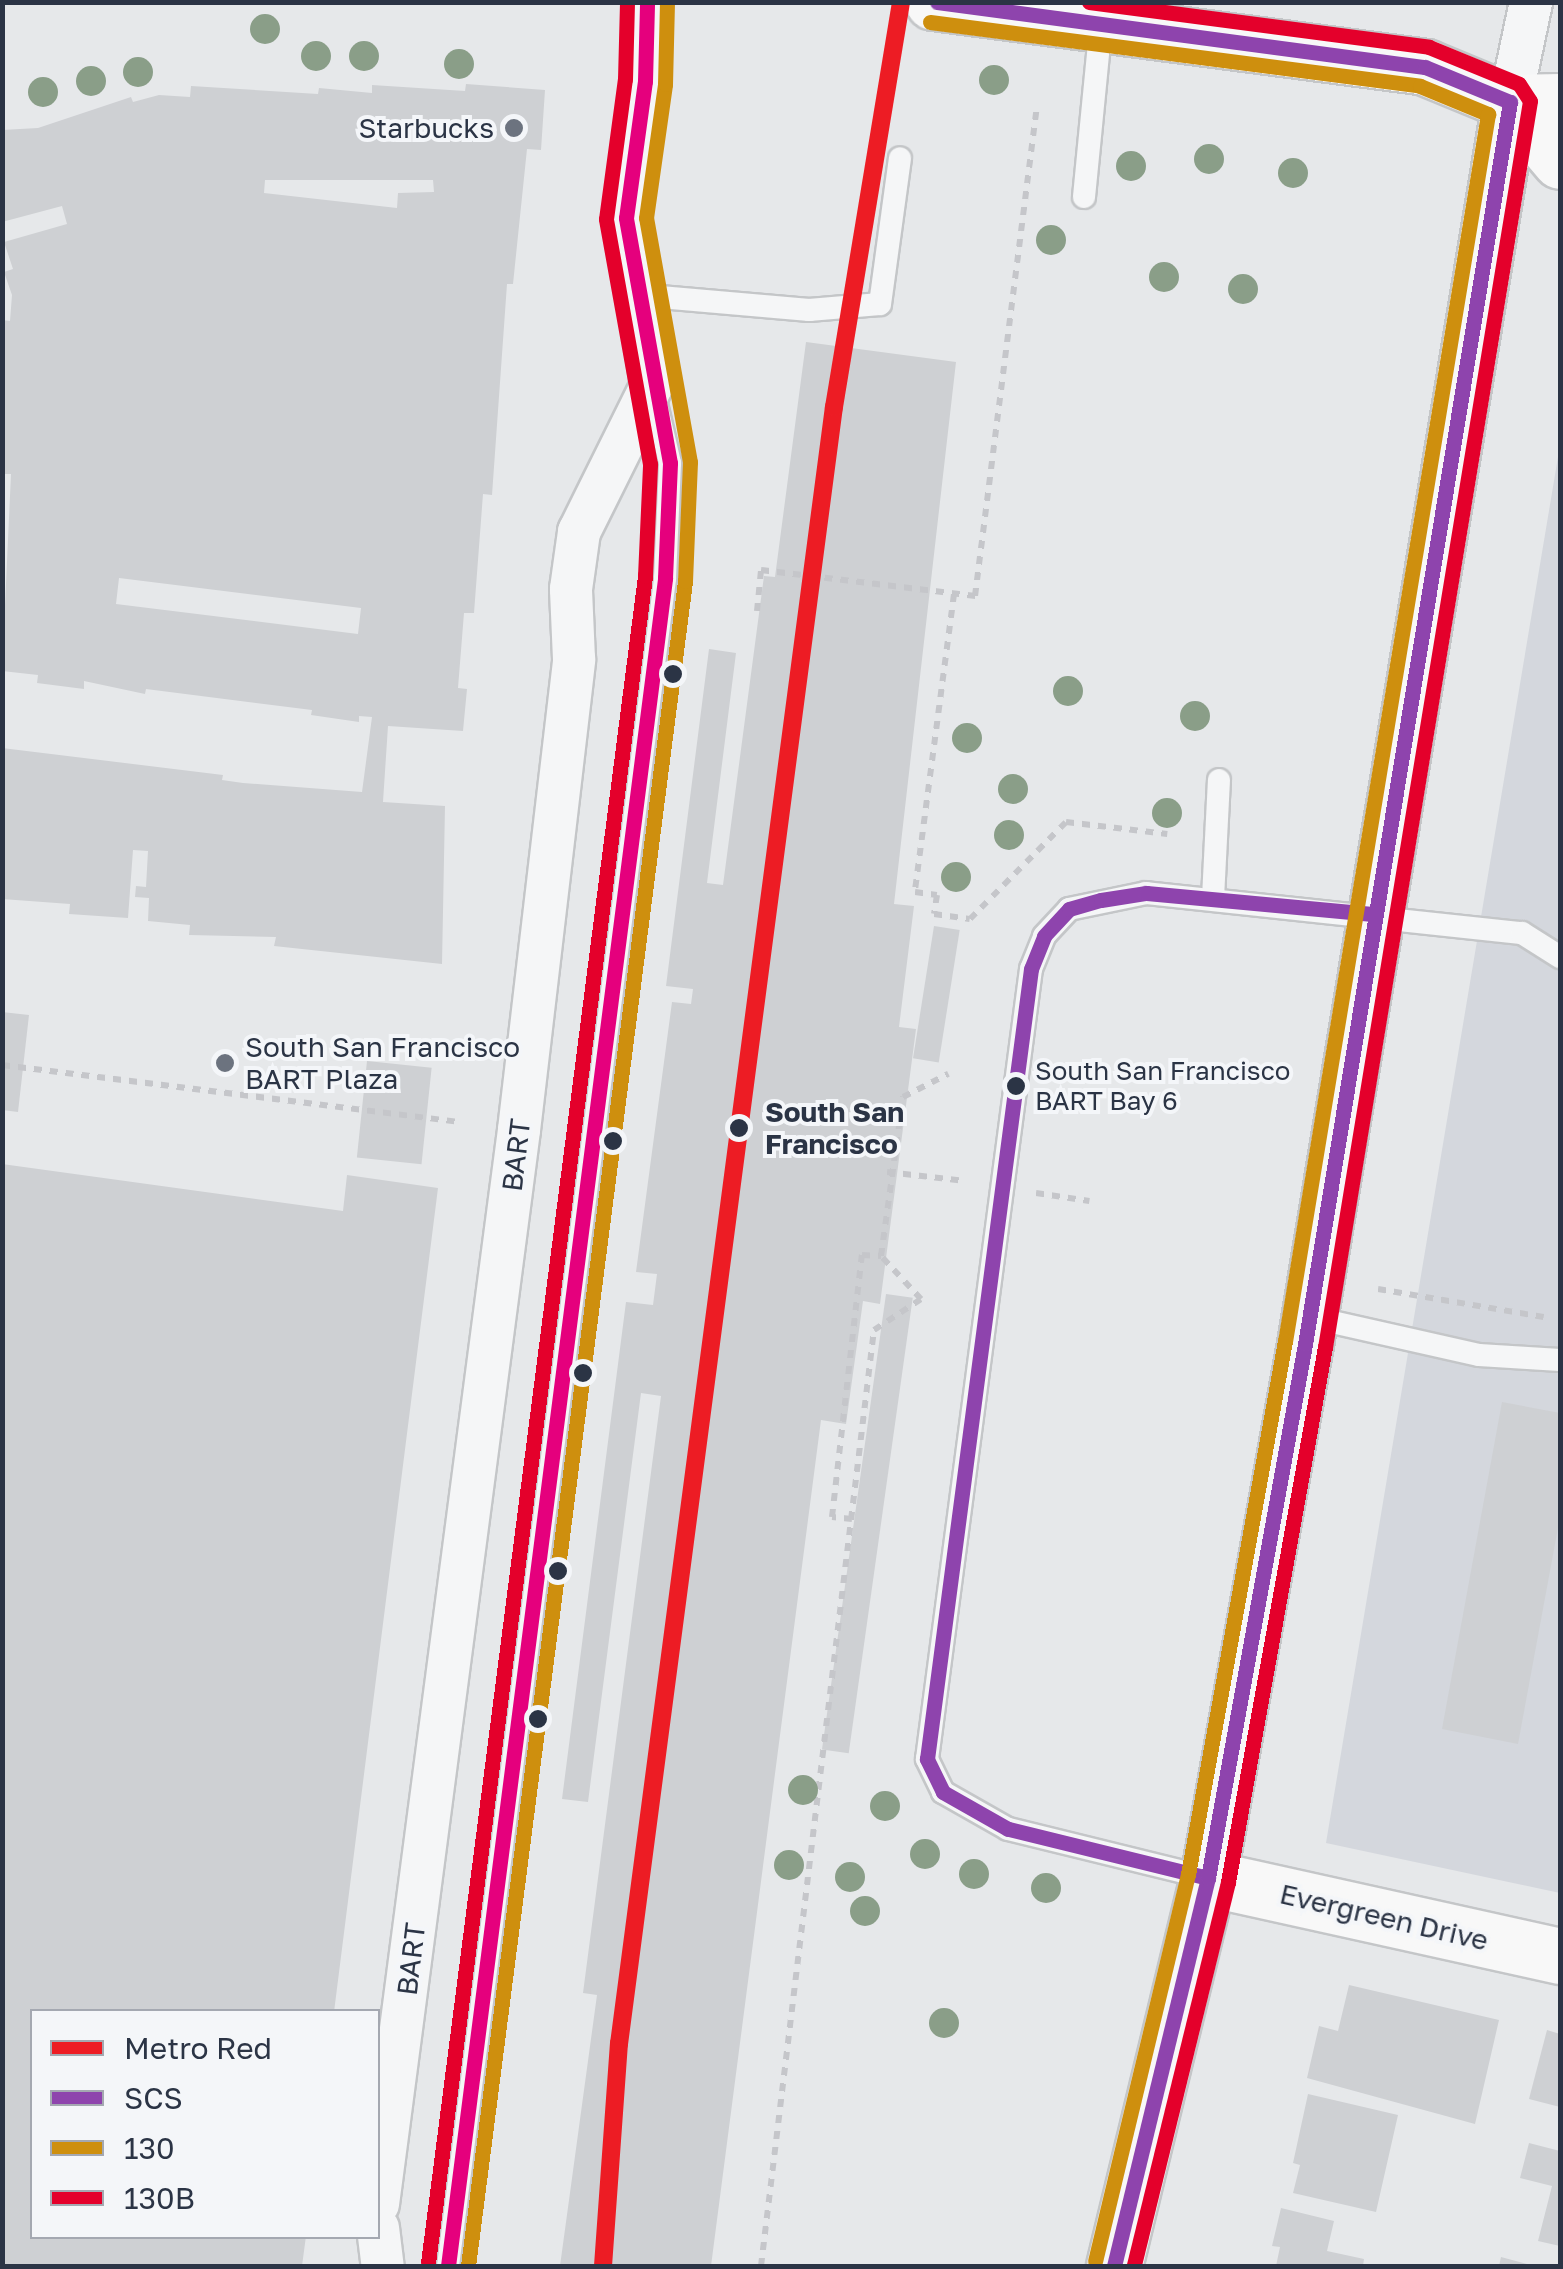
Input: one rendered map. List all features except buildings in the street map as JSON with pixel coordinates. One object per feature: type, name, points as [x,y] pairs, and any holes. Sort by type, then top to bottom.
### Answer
[{"type":"main road","points":[[933,2],[1426,67],[1535,101]]},
{"type":"main road","points":[[1535,101],[1560,161]]},
{"type":"main road","points":[[1114,2266],[1208,1878],[1310,1317],[1373,914],[1535,101]]},
{"type":"main road","name":"Evergreen Drive","points":[[1208,1878],[1560,1956]]},
{"type":"street","points":[[647,2],[645,81],[626,218],[652,385]]},
{"type":"street","points":[[1531,2],[1535,101]]},
{"type":"street","name":"BART","points":[[380,2189],[522,1110],[574,659],[571,589],[579,532],[652,385]]},
{"type":"street","points":[[379,2239],[382,2266]]},
{"type":"lane","points":[[1084,197],[1102,23]]},
{"type":"lane","points":[[637,295],[809,310],[880,304],[900,158]]},
{"type":"lane","points":[[448,2266],[664,578],[670,463],[652,385]]},
{"type":"lane","points":[[1213,898],[1220,780]]},
{"type":"lane","points":[[1208,1878],[1008,1830],[943,1792],[928,1759],[1031,969],[1044,936],[1068,909],[1146,893],[1373,914],[1522,933],[1560,957]]},
{"type":"lane","points":[[1310,1317],[1479,1355],[1560,1360]]},
{"type":"path","points":[[757,611],[761,570],[976,596],[1037,108]]},
{"type":"path","points":[[954,594],[915,892],[938,895],[934,914],[970,919],[1066,822],[1167,834]]},
{"type":"path","points":[[2,1065],[458,1122]]},
{"type":"path","points":[[881,1256],[889,1172],[902,1097],[948,1074]]},
{"type":"path","points":[[889,1172],[960,1180]]},
{"type":"path","points":[[761,2266],[852,1519],[874,1330],[921,1299],[881,1256],[862,1254],[832,1517],[852,1519]]},
{"type":"path","points":[[1378,1289],[1554,1318]]},
{"type":"shaded area","points":[[1560,445],[1560,1893],[1326,1843]]},
{"type":"metro line","name":"Red","points":[[603,2266],[619,2044],[834,407],[901,2]]},
{"type":"transit line","name":"130B","points":[[428,2263],[645,576],[650,464],[606,219],[625,79],[627,2]]},
{"type":"transit line","points":[[448,2266],[665,578],[670,463],[626,218],[645,81],[647,2]]},
{"type":"transit line","name":"SCS","points":[[937,2],[1425,67],[1510,102]]},
{"type":"transit line","name":"130B","points":[[1089,2],[1429,47],[1519,84],[1530,101],[1325,1347],[1228,1882],[1134,2266]]},
{"type":"transit line","name":"130","points":[[468,2266],[685,581],[690,462],[646,218],[665,84],[667,3]]},
{"type":"transit line","name":"130","points":[[930,22],[1420,86],[1488,114],[1285,1341],[1188,1874],[1095,2261]]},
{"type":"transit line","name":"SCS","points":[[1114,2266],[1208,1878],[1305,1344],[1510,102]]},
{"type":"transit line","name":"SCS","points":[[1208,1878],[1008,1829],[943,1792],[927,1759],[1031,969],[1044,936],[1069,909],[1101,900],[1146,893],[1373,914]]},
{"type":"place","name":"Starbucks","points":[[514,128]]},
{"type":"place","name":"South San Francisco BART Plaza","points":[[225,1063]]},
{"type":"place","name":"South San Francisco BART Bay 6","points":[[1016,1086]]},
{"type":"place","name":"South San Francisco","points":[[739,1128]]}]
